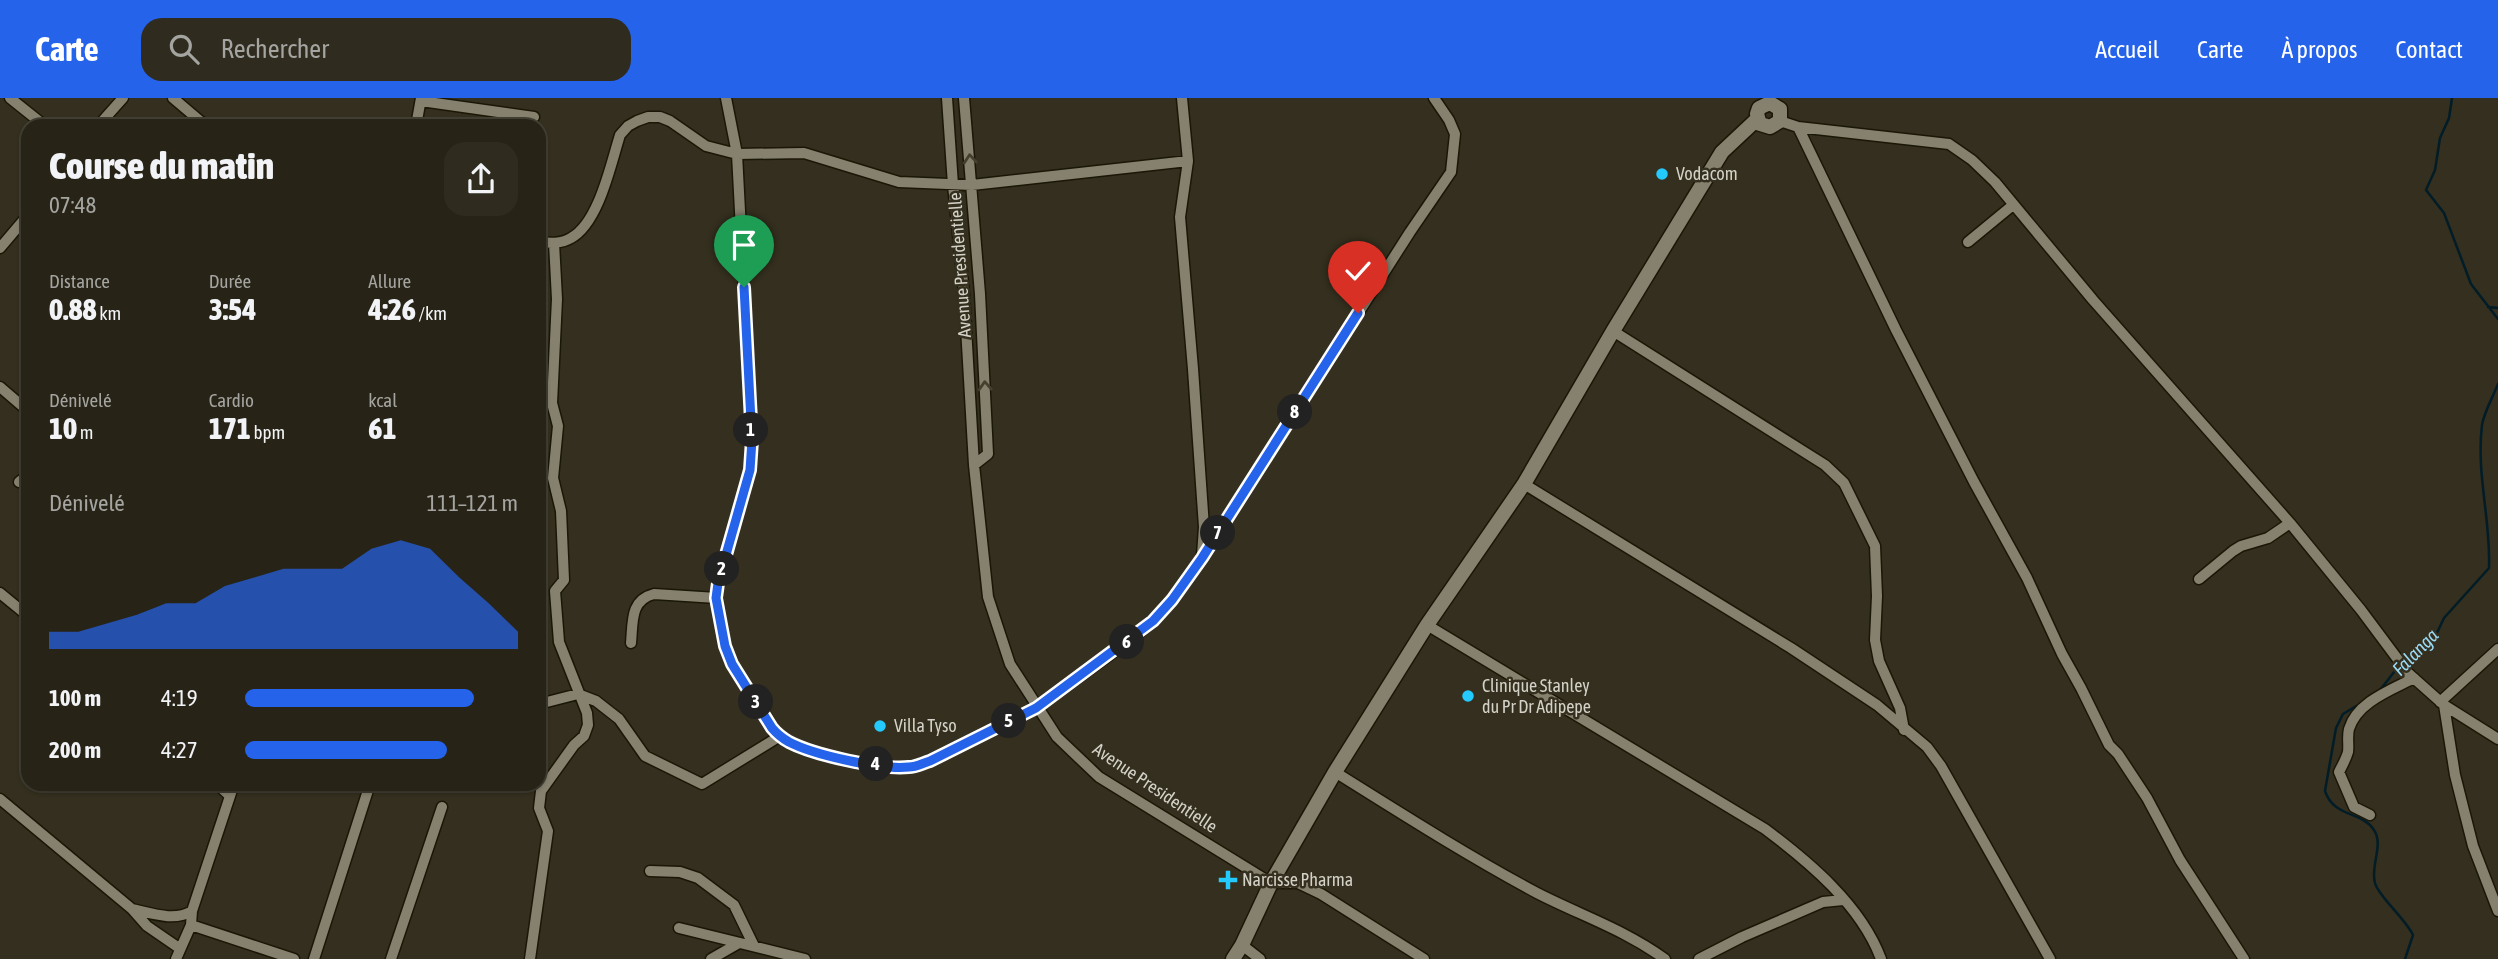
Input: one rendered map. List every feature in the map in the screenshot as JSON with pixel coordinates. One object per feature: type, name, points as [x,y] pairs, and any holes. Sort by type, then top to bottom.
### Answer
[{"type":"street","points":[[10,98],[36,119]]},
{"type":"street","points":[[105,119],[123,98]]},
{"type":"street","points":[[173,98],[198,119]]},
{"type":"street","points":[[726,98],[737,154],[752,440],[750,470],[716,598],[725,646],[732,664],[772,728],[780,736],[791,743],[846,760],[896,768],[912,767],[930,761],[1036,708],[1153,621],[1172,600],[1202,558],[1451,172],[1455,134],[1434,98]]},
{"type":"street","name":"Avenue Presidentielle","points":[[947,98],[964,293],[974,466],[988,597],[1010,664],[1057,737],[1099,777],[1271,883]]},
{"type":"street","name":"Avenue Presidentielle","points":[[964,98],[980,294],[988,454],[974,466]]},
{"type":"street","points":[[1182,98],[1188,161],[1180,217],[1204,527],[1202,558]]},
{"type":"street","points":[[417,119],[421,100],[534,117]]},
{"type":"street","points":[[1233,959],[1271,883],[1335,772],[1427,625],[1524,484],[1722,152],[1754,122],[1759,121],[1758,111],[1765,101],[1778,106],[1780,121]]},
{"type":"street","points":[[546,242],[568,240],[590,219],[620,135],[628,126],[648,117],[670,121],[706,146],[737,154],[804,153],[899,182],[972,185],[1188,161]]},
{"type":"street","points":[[1754,122],[1770,127],[1780,121],[1798,127],[1949,144],[1972,160],[2290,523],[2361,610],[2396,659],[2442,704],[2498,739]]},
{"type":"street","points":[[1798,127],[1896,330],[2027,578],[2109,746],[2118,754],[2147,798],[2185,869],[2244,959]]},
{"type":"street","points":[[1968,242],[2013,205]]},
{"type":"street","points":[[0,248],[21,223]]},
{"type":"street","points":[[546,784],[574,745],[584,736],[588,725],[587,713],[559,642],[555,591],[564,580],[561,511],[553,478],[558,426],[552,403],[557,299],[554,243]]},
{"type":"street","points":[[964,293],[980,294]]},
{"type":"street","points":[[1613,331],[1825,465],[1844,484],[1875,546],[1875,640],[1879,661],[1900,708],[1905,730]]},
{"type":"street","points":[[0,387],[21,405]]},
{"type":"street","points":[[1524,484],[1791,648],[1877,705],[1927,747],[1941,766],[2050,959]]},
{"type":"street","points":[[2199,579],[2241,546],[2269,538],[2290,523]]},
{"type":"street","points":[[0,593],[21,610]]},
{"type":"street","points":[[631,643],[634,608],[639,600],[646,596],[654,594],[716,598]]},
{"type":"street","points":[[1427,625],[1765,829],[1794,851],[1843,900],[1870,936],[1881,959]]},
{"type":"street","points":[[2442,704],[2498,649]]},
{"type":"street","points":[[2370,814],[2354,807],[2339,772],[2348,751],[2349,730],[2355,717],[2367,705],[2411,675]]},
{"type":"street","points":[[546,702],[578,695],[596,701],[614,714],[645,755],[702,784],[780,736]]},
{"type":"street","points":[[2442,704],[2455,775],[2473,846],[2498,911]]},
{"type":"street","points":[[1335,772],[1442,840],[1539,894],[1615,928],[1665,959]]},
{"type":"street","points":[[225,791],[230,796]]},
{"type":"street","points":[[0,799],[132,909],[178,954],[191,925],[192,911],[232,791]]},
{"type":"street","points":[[314,959],[368,791]]},
{"type":"street","points":[[530,959],[548,831],[539,808],[541,791]]},
{"type":"street","points":[[391,959],[442,807]]},
{"type":"street","points":[[650,871],[680,872],[698,878],[734,905],[754,946]]},
{"type":"street","points":[[1271,883],[1298,883],[1321,894],[1424,959]]},
{"type":"street","points":[[1699,959],[1742,937],[1824,902],[1843,900]]},
{"type":"street","points":[[132,909],[165,916],[185,915],[192,911]]},
{"type":"street","points":[[191,925],[294,959]]},
{"type":"street","points":[[679,928],[805,959]]},
{"type":"street","points":[[711,959],[739,943]]},
{"type":"street","points":[[1242,945],[1260,959]]},
{"type":"waterway","name":"Falanga","points":[[2452,98],[2449,118],[2440,138],[2435,170],[2426,190],[2444,213],[2471,284],[2498,319]]},
{"type":"waterway","name":"Falanga","points":[[2488,307],[2498,308]]},
{"type":"waterway","name":"Falanga","points":[[2403,664],[2435,637],[2444,618],[2489,568],[2481,443],[2483,420],[2498,384]]},
{"type":"waterway","name":"Falanga","points":[[2380,690],[2398,667]]},
{"type":"waterway","name":"Falanga","points":[[2358,705],[2343,714],[2336,728],[2325,791],[2335,806],[2369,824],[2377,836],[2375,883],[2413,935],[2405,959]]},
{"type":"place","name":"Vodacom","points":[[1662,174]]},
{"type":"place","name":"Clinique Stanley du Pr Dr Adipepe","points":[[1468,696]]},
{"type":"place","name":"Villa Tyso","points":[[880,726]]},
{"type":"place","name":"Narcisse Pharma","points":[[1228,880]]},
{"type":"route","points":[[744,287],[752,440],[750,470],[716,598],[725,646],[732,664],[772,728],[780,736],[791,743],[846,760],[896,768],[912,767],[930,761],[1036,708],[1153,621],[1172,600],[1202,558],[1358,313]]}]
